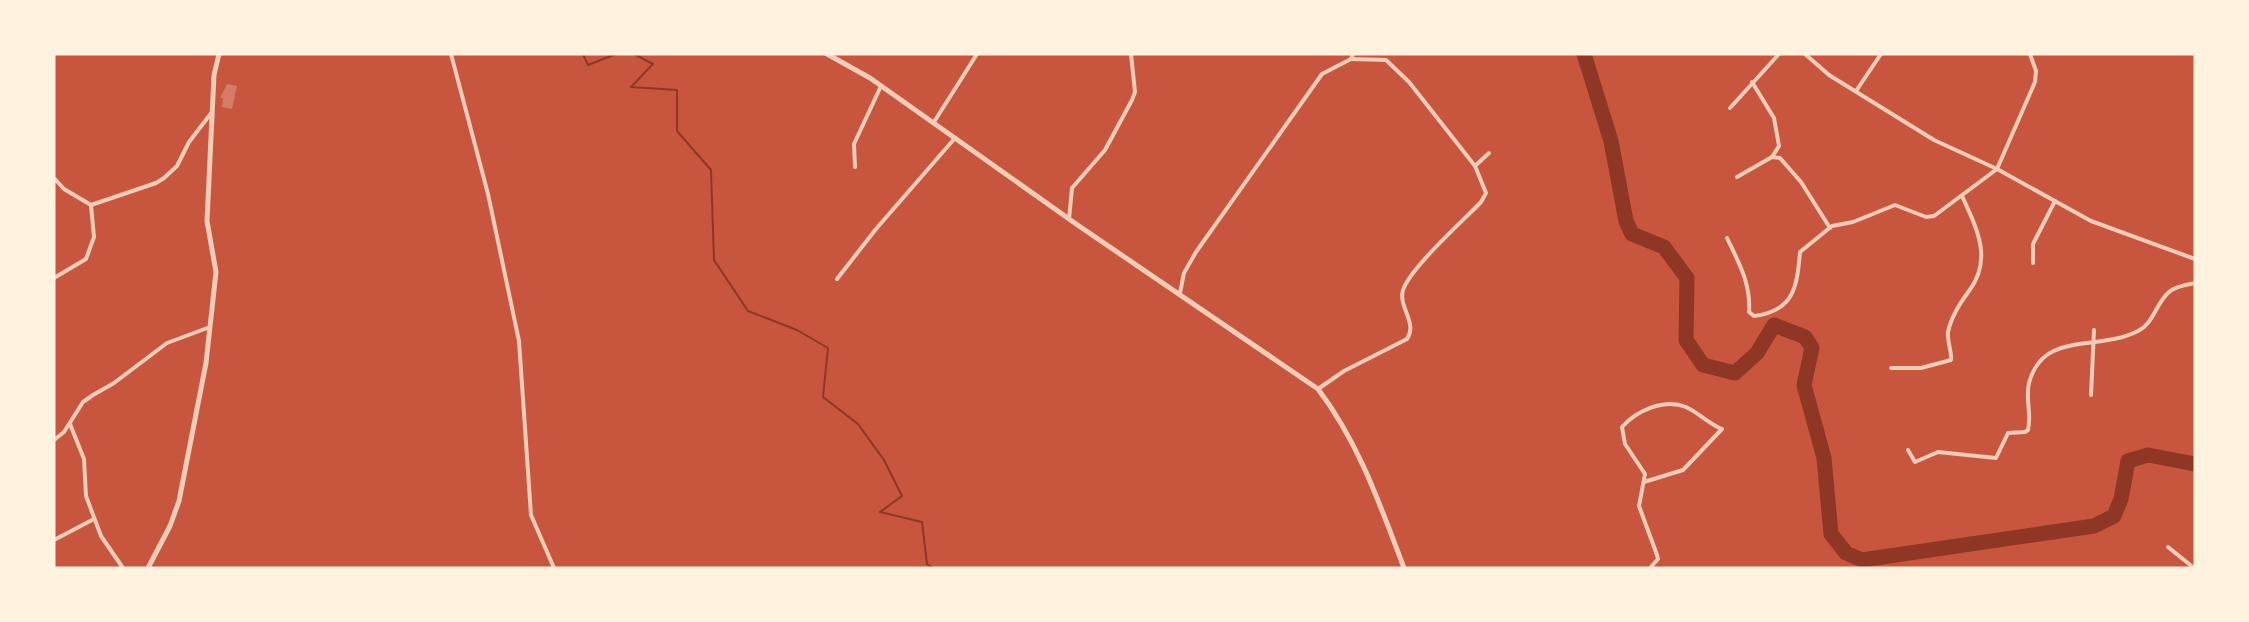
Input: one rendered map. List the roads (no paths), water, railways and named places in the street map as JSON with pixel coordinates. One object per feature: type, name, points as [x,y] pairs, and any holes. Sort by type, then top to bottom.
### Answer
[{"type":"street","points":[[148,568],[170,526],[185,480],[210,327],[216,272],[207,221],[214,75],[219,54]]},
{"type":"street","points":[[451,54],[488,194],[519,341],[531,515],[554,568]]},
{"type":"street","points":[[827,54],[881,86],[934,122],[1069,219],[1318,389],[1344,425],[1365,467],[1404,568]]},
{"type":"street","points":[[934,122],[977,54]]},
{"type":"street","points":[[1069,219],[1070,196],[1076,181],[1105,150],[1132,100],[1135,92],[1131,54]]},
{"type":"street","points":[[1730,108],[1779,54]]},
{"type":"street","points":[[1805,54],[1829,75],[1934,140],[1997,169],[2091,221],[2195,259]]},
{"type":"street","points":[[1856,91],[1881,54]]},
{"type":"street","points":[[1726,238],[1745,273],[1750,298],[1749,312],[1754,316],[1776,311],[1786,303],[1799,278],[1800,252],[1830,228],[1853,222],[1895,205],[1930,217],[1997,169],[2035,82],[2036,71],[2030,54]]},
{"type":"street","points":[[1180,294],[1184,273],[1196,252],[1322,75],[1352,56],[1386,60],[1409,82],[1475,166],[1485,198],[1409,278],[1403,290],[1410,334],[1407,339],[1344,371],[1318,389]]},
{"type":"street","points":[[1737,177],[1772,157],[1779,146],[1774,117],[1752,82]]},
{"type":"street","points":[[855,167],[854,144],[881,86]]},
{"type":"street","points":[[54,178],[64,189],[92,205],[156,183],[177,166],[189,142],[212,111]]},
{"type":"street","points":[[837,279],[876,229],[955,138]]},
{"type":"street","points":[[1475,166],[1477,161],[1489,153]]},
{"type":"street","points":[[1772,157],[1780,158],[1787,163],[1830,228]]},
{"type":"street","points":[[1891,368],[1921,368],[1951,360],[1950,328],[1961,303],[1980,275],[1983,265],[1974,221],[1962,196]]},
{"type":"street","points":[[2033,262],[2033,244],[2055,201]]},
{"type":"street","points":[[54,278],[86,259],[94,237],[92,205]]},
{"type":"street","points":[[1908,450],[1915,462],[1938,452],[1996,458],[2008,433],[2025,432],[2029,428],[2028,390],[2038,361],[2055,348],[2095,344],[2139,331],[2155,314],[2168,292],[2195,283]]},
{"type":"street","points":[[54,440],[70,424],[82,402],[114,383],[167,343],[210,327]]},
{"type":"street","points":[[2091,395],[2094,330]]},
{"type":"street","points":[[1644,482],[1683,470],[1722,429],[1684,406],[1672,405],[1662,405],[1632,416],[1622,427],[1622,437],[1644,468],[1644,482],[1638,499],[1639,506],[1658,560],[1650,568]]},
{"type":"street","points":[[70,424],[84,459],[84,487],[94,519],[101,536],[123,568]]},
{"type":"street","points":[[54,540],[94,519]]},
{"type":"street","points":[[2168,547],[2194,568]]},
{"type":"waterway","points":[[583,54],[588,65],[616,54]]},
{"type":"waterway","points":[[634,54],[653,64],[631,87],[677,90],[677,131],[711,170],[714,260],[748,311],[797,330],[828,348],[823,397],[858,424],[884,460],[902,496],[880,512],[922,522],[927,564],[933,568]]},
{"type":"waterway","points":[[1584,54],[1611,141],[1626,221],[1632,234],[1664,247],[1687,278],[1686,340],[1703,365],[1735,373],[1757,353],[1774,325],[1805,337],[1812,348],[1804,385],[1824,458],[1831,534],[1846,553],[1862,560],[2094,526],[2114,516],[2121,499],[2128,461],[2148,455],[2195,464]]},
{"type":"waterway","points":[[1862,560],[1864,568]]}]
